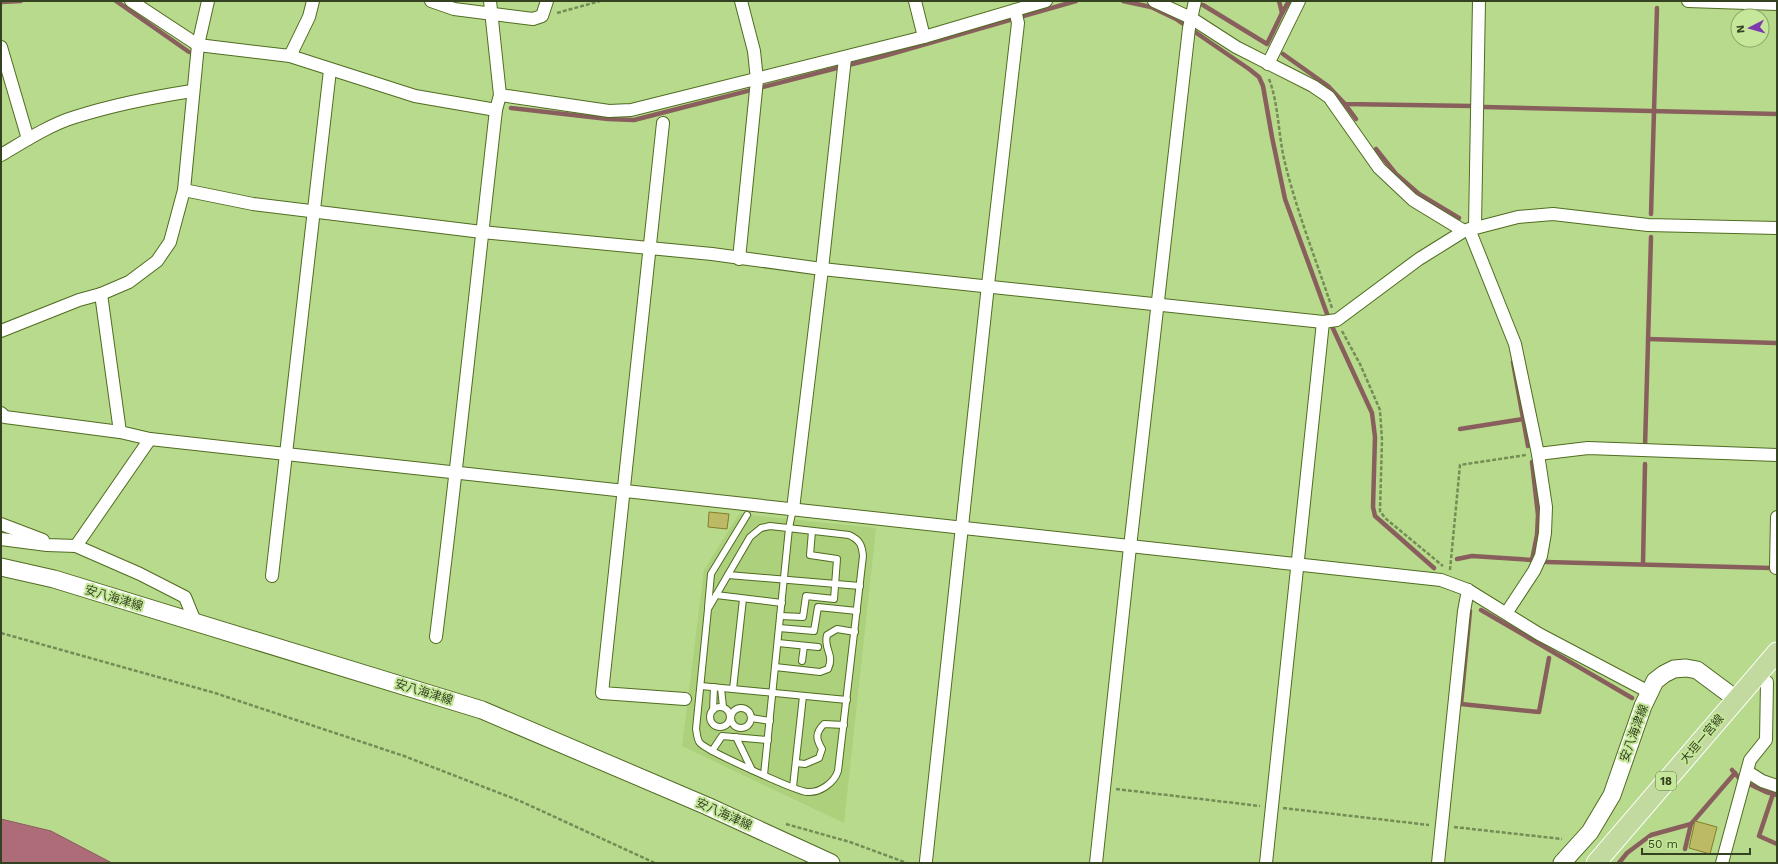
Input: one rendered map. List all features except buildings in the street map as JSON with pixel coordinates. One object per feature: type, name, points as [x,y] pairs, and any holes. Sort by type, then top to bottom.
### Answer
[{"type":"main road","name":"安八海津線","points":[[1,567],[54,579],[196,624],[482,710],[707,806],[831,863]]},
{"type":"main road","name":"大垣一宮線","points":[[1596,863],[1736,699],[1766,680],[1777,652]]},
{"type":"main road","name":"安八海津線","points":[[1562,863],[1590,832],[1612,795],[1649,692],[1655,682],[1664,674],[1674,669],[1686,668],[1698,670],[1736,699]]},
{"type":"street","points":[[131,1],[198,45],[290,56],[415,96],[496,110]]},
{"type":"street","points":[[1,330],[79,300],[101,294],[129,282],[157,261],[170,242],[184,190],[192,91],[198,45],[208,1]]},
{"type":"street","points":[[290,56],[309,17],[313,1]]},
{"type":"street","points":[[431,1],[454,9],[532,19],[542,16],[547,1]]},
{"type":"street","points":[[436,637],[456,473],[496,110],[500,95],[490,1]]},
{"type":"street","points":[[739,259],[757,80],[754,51],[741,1]]},
{"type":"street","points":[[915,1],[924,37]]},
{"type":"street","points":[[500,95],[609,111],[631,110],[845,58],[924,37],[1046,1]]},
{"type":"street","points":[[1154,1],[1191,18],[1236,47],[1313,86],[1329,97],[1379,168],[1413,200],[1470,229]]},
{"type":"street","points":[[1096,863],[1157,305],[1189,28],[1195,1]]},
{"type":"street","points":[[1268,64],[1299,1]]},
{"type":"street","points":[[1479,1],[1470,229],[1515,344],[1538,454],[1546,507],[1545,533],[1541,556],[1534,571],[1507,612]]},
{"type":"street","points":[[1688,1],[1777,4]]},
{"type":"street","points":[[926,861],[988,285],[1018,23],[1015,10]]},
{"type":"street","points":[[1,47],[28,139]]},
{"type":"street","points":[[793,509],[822,269],[845,58]]},
{"type":"street","points":[[272,576],[330,70]]},
{"type":"street","points":[[1,155],[28,139],[74,117],[159,96],[192,91]]},
{"type":"street","points":[[663,123],[602,693],[685,699]]},
{"type":"street","points":[[184,190],[253,204],[482,232],[712,254],[739,259],[822,269],[988,285],[1157,305],[1323,322],[1337,320],[1419,259],[1470,229],[1518,217],[1552,214],[1648,225],[1777,228]]},
{"type":"street","points":[[101,294],[120,432]]},
{"type":"street","points":[[1266,863],[1323,322]]},
{"type":"street","points":[[1,413],[5,417],[120,432],[150,439],[624,492],[1441,580],[1468,590],[1507,612],[1539,634],[1649,692]]},
{"type":"street","points":[[76,546],[150,439]]},
{"type":"street","points":[[1538,454],[1588,448],[1777,456]]},
{"type":"street","points":[[1776,568],[1777,517]]},
{"type":"street","points":[[1,524],[59,546]]},
{"type":"street","points":[[1,539],[59,546],[76,546],[140,574],[185,597],[196,624]]},
{"type":"street","points":[[1438,863],[1464,611],[1468,590]]},
{"type":"street","points":[[1722,863],[1748,772],[1750,760],[1766,740],[1766,680]]},
{"type":"street","points":[[1748,772],[1762,781],[1777,786]]},
{"type":"lane","points":[[764,776],[789,528],[793,509]]},
{"type":"lane","points":[[708,608],[750,537],[761,528],[770,526],[850,535],[857,538],[862,544],[863,556],[844,725],[836,778],[826,786],[815,791],[806,792],[764,776],[712,751],[699,743],[696,729],[711,574],[748,515]]},
{"type":"lane","points":[[780,616],[803,617],[806,596],[834,600],[837,559],[810,555],[812,531]]},
{"type":"lane","points":[[728,574],[860,586]]},
{"type":"lane","points":[[716,595],[782,603]]},
{"type":"lane","points":[[733,689],[743,598]]},
{"type":"lane","points":[[779,628],[814,631],[818,607],[857,611]]},
{"type":"lane","points":[[775,667],[820,672],[828,669],[831,663],[831,656],[825,640],[827,635],[837,630],[854,632]]},
{"type":"lane","points":[[778,643],[818,647]]},
{"type":"lane","points":[[802,660],[804,646]]},
{"type":"lane","points":[[701,686],[847,700]]},
{"type":"lane","points":[[714,687],[713,710],[710,720],[716,727],[726,726],[733,711],[743,708],[748,712],[751,718]]},
{"type":"lane","points":[[721,688],[723,707],[728,711],[734,726],[740,729],[746,727],[751,718]]},
{"type":"lane","points":[[793,787],[803,696]]},
{"type":"lane","points":[[713,710],[723,707]]},
{"type":"lane","points":[[751,718],[770,721]]},
{"type":"lane","points":[[796,763],[805,764],[819,758],[822,749],[816,735],[818,730],[824,724],[844,725]]},
{"type":"lane","points":[[712,751],[722,736],[768,740]]},
{"type":"lane","points":[[736,737],[752,770]]},
{"type":"path","points":[[542,16],[600,1]]},
{"type":"path","points":[[1256,58],[1269,80],[1283,156],[1293,197],[1337,320],[1360,364],[1380,410],[1382,440],[1380,511],[1385,518],[1450,573],[1460,465],[1538,454]]},
{"type":"path","points":[[1,633],[215,693],[404,756],[520,801],[656,863]]},
{"type":"path","points":[[1104,787],[1582,841]]},
{"type":"path","points":[[780,822],[850,842],[907,863]]},
{"type":"shaded area","points":[[739,514],[876,528],[844,823],[682,746],[704,570]]},
{"type":"shaded area","points":[[1,819],[51,831],[112,863],[1,863]]},
{"type":"waterway","points":[[1,2],[21,1]]},
{"type":"waterway","points":[[116,1],[189,52]]},
{"type":"waterway","points":[[511,108],[608,119],[634,120],[884,56],[1076,1]]},
{"type":"waterway","points":[[1123,1],[1151,7],[1176,19],[1259,77],[1263,86],[1285,199],[1330,322],[1372,413],[1375,437],[1373,507],[1375,516],[1434,568]]},
{"type":"waterway","points":[[1279,1],[1282,13],[1289,1]]},
{"type":"waterway","points":[[1203,5],[1267,44],[1282,13]]},
{"type":"waterway","points":[[1651,214],[1657,8]]},
{"type":"waterway","points":[[1283,54],[1328,86],[1345,104],[1472,106]]},
{"type":"waterway","points":[[1345,104],[1356,119]]},
{"type":"waterway","points":[[1484,107],[1777,114]]},
{"type":"waterway","points":[[1376,149],[1396,174],[1419,194],[1459,218]]},
{"type":"waterway","points":[[1645,447],[1651,237]]},
{"type":"waterway","points":[[1648,339],[1776,343]]},
{"type":"waterway","points":[[1513,362],[1528,446]]},
{"type":"waterway","points":[[1460,429],[1523,419]]},
{"type":"waterway","points":[[1457,559],[1472,556],[1532,560],[1537,535],[1538,515],[1532,462]]},
{"type":"waterway","points":[[1643,564],[1645,464]]},
{"type":"waterway","points":[[1546,562],[1771,568]]},
{"type":"waterway","points":[[1481,610],[1632,698]]},
{"type":"waterway","points":[[1470,611],[1461,704],[1539,712],[1549,658]]},
{"type":"waterway","points":[[1732,770],[1740,779]]},
{"type":"waterway","points":[[1619,863],[1627,853],[1651,835],[1691,824],[1735,773]]},
{"type":"waterway","points":[[1749,784],[1766,792],[1777,795]]},
{"type":"waterway","points":[[1773,794],[1759,836],[1777,844]]},
{"type":"waterway","points":[[1685,849],[1691,824]]}]
